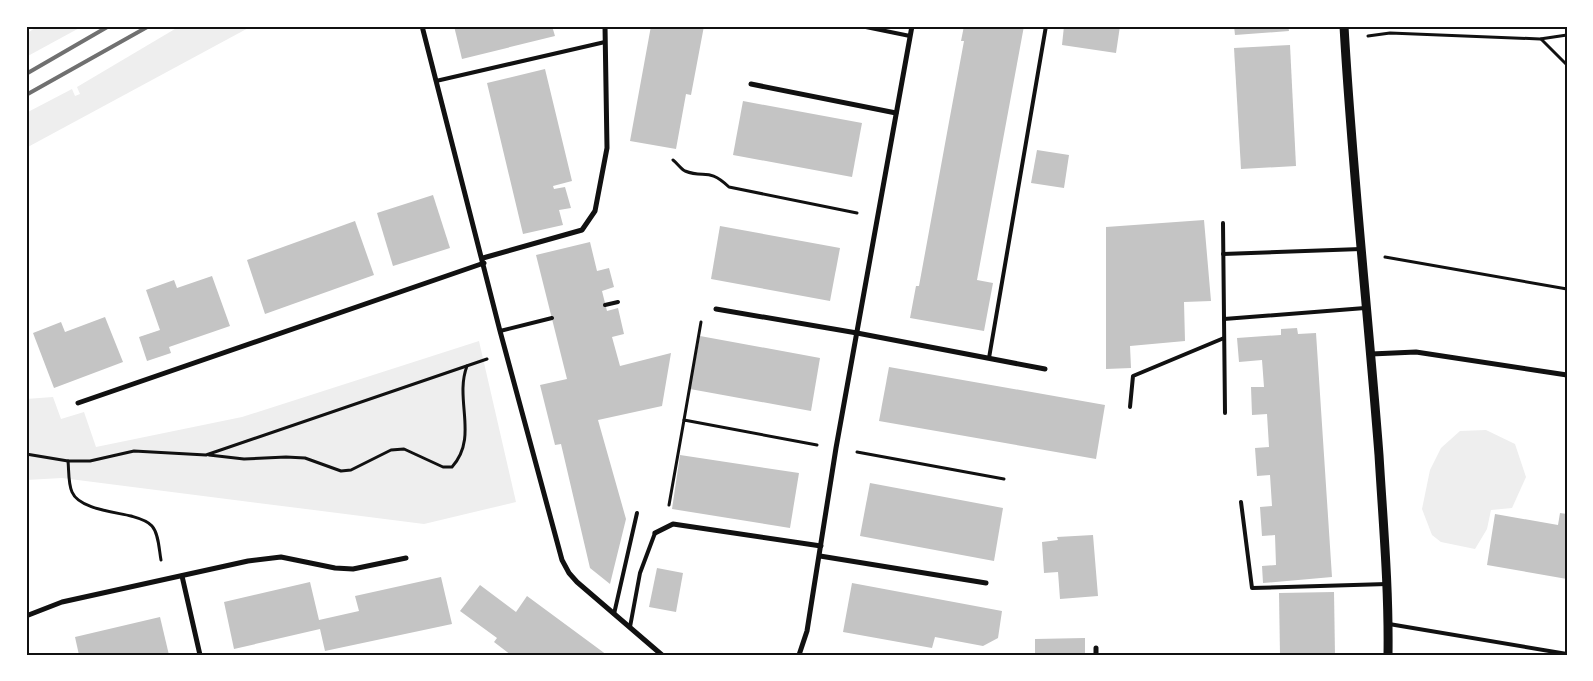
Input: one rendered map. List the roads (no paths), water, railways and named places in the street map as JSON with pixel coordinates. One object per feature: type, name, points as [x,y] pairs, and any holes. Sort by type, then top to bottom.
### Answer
[{"type":"street","points":[[422,26],[500,331],[562,560],[568,574],[662,655]]},
{"type":"street","points":[[78,403],[483,260],[582,230],[595,211],[607,148],[605,26]]},
{"type":"street","points":[[799,655],[807,631],[836,448],[912,26]]},
{"type":"street","points":[[1344,26],[1372,354],[1387,584],[1388,655]]},
{"type":"street","points":[[751,84],[896,113]]},
{"type":"street","points":[[716,308],[1045,369]]},
{"type":"street","points":[[1372,354],[1416,352],[1567,375]]},
{"type":"street","points":[[655,533],[673,524],[821,546]]},
{"type":"street","points":[[820,556],[986,583]]},
{"type":"street","points":[[26,616],[62,602],[248,561],[281,558],[335,568],[353,569],[406,558]]},
{"type":"street","points":[[182,576],[200,655]]},
{"type":"street","points":[[1096,648],[1096,655]]},
{"type":"lane","points":[[861,26],[910,36]]},
{"type":"lane","points":[[989,358],[1046,26]]},
{"type":"lane","points":[[436,81],[605,42]]},
{"type":"lane","points":[[1223,223],[1225,413]]},
{"type":"lane","points":[[1223,254],[1362,251]]},
{"type":"lane","points":[[605,305],[618,302]]},
{"type":"lane","points":[[1224,319],[1367,308]]},
{"type":"lane","points":[[500,331],[552,318]]},
{"type":"lane","points":[[1130,407],[1133,376],[1224,338]]},
{"type":"lane","points":[[1242,502],[1252,588],[1387,584]]},
{"type":"lane","points":[[614,614],[636,513]]},
{"type":"lane","points":[[630,627],[640,574],[655,533]]},
{"type":"lane","points":[[1389,624],[1567,654]]},
{"type":"railway","points":[[26,74],[109,26]]},
{"type":"railway","points":[[26,95],[149,26]]}]
